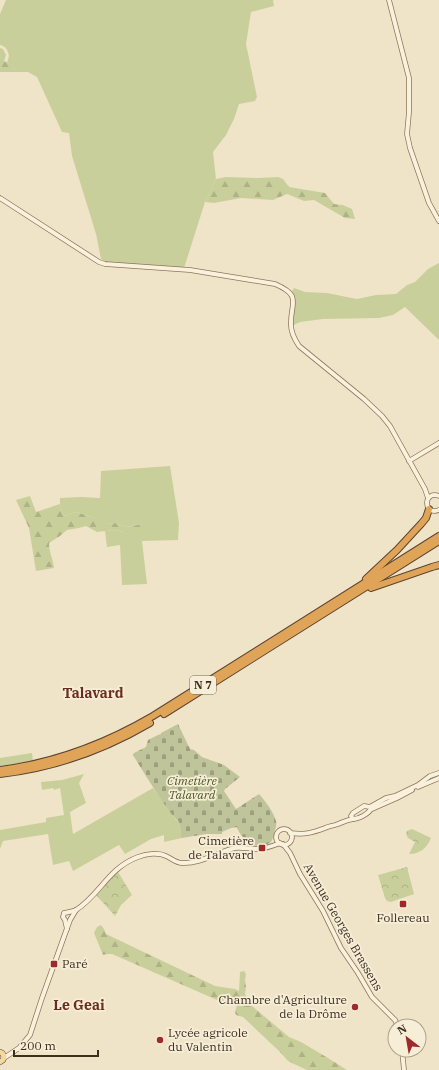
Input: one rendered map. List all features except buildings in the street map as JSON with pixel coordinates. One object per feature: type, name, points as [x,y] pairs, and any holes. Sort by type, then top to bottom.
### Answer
[{"type":"highway","points":[[357,588],[397,550],[421,524],[426,518],[429,508]]},
{"type":"highway","name":"N 7","points":[[42,765],[57,758],[91,747],[135,727],[439,536]]},
{"type":"highway","name":"N 7","points":[[0,774],[59,763],[94,751],[138,730],[439,541]]},
{"type":"highway","points":[[353,595],[362,593],[378,585],[439,565]]},
{"type":"highway","name":"N 7","points":[[0,770],[30,768]]},
{"type":"street","points":[[389,0],[409,78],[409,112],[407,134],[410,148],[429,203],[439,221]]},
{"type":"street","points":[[0,198],[99,262],[112,265],[190,270],[275,284],[285,288],[291,293],[293,300],[290,327],[299,346],[364,399],[382,416],[390,426],[425,489],[428,498],[426,503],[431,510],[438,512]]},
{"type":"street","points":[[409,461],[439,443]]},
{"type":"street","points":[[425,489],[433,495],[439,496]]},
{"type":"street","points":[[428,498],[433,495]]},
{"type":"street","points":[[268,847],[276,839],[277,834],[281,829],[286,829],[290,832],[301,834],[310,833],[327,824],[352,817],[357,819],[369,812],[371,808],[386,798],[395,796],[430,776],[439,773]]},
{"type":"street","points":[[352,817],[353,812],[364,806],[371,808],[398,798],[439,778]]},
{"type":"street","points":[[290,832],[290,841]]},
{"type":"street","points":[[1,1057],[15,1050],[25,1042],[32,1031],[67,928],[69,917],[116,870],[124,864],[138,857],[162,854],[179,863],[185,863],[201,860],[234,848],[256,849],[282,844],[301,834]]},
{"type":"street","points":[[276,839],[282,844]]},
{"type":"street","name":"Avenue Georges Brassens","points":[[290,841],[290,853]]},
{"type":"street","name":"Avenue Georges Brassens","points":[[282,844],[290,853],[300,874],[327,919],[341,948],[358,973],[372,998],[393,1018]]},
{"type":"street","points":[[403,1058],[404,1070]]},
{"type":"green space","points":[[6,0],[273,0],[274,6],[251,12],[246,44],[257,97],[255,101],[239,104],[226,135],[213,152],[216,179],[205,202],[184,268],[108,263],[101,259],[96,234],[72,156],[69,133],[62,132],[37,77],[28,72],[16,72],[12,65],[7,63],[9,56],[8,52],[4,46],[0,45],[0,14]]},
{"type":"green space","points":[[0,48],[3,49],[6,55],[4,61],[12,65],[16,72],[0,72]]},
{"type":"green space","points":[[226,177],[278,177],[283,179],[289,187],[325,193],[334,204],[343,205],[352,209],[355,219],[345,218],[314,200],[304,201],[287,194],[273,200],[241,198],[214,203],[205,202],[216,179]]},
{"type":"green space","points":[[439,263],[439,340],[405,307],[393,315],[379,318],[323,319],[300,322],[290,327],[293,308],[291,293],[294,288],[305,292],[327,293],[357,299],[376,295],[396,294],[407,285],[415,282],[428,269]]},
{"type":"green space","points":[[170,466],[179,523],[178,540],[142,541],[147,584],[122,585],[120,545],[107,547],[105,531],[114,530],[125,532],[138,525],[127,527],[115,523],[109,524],[76,512],[63,516],[60,498],[100,498],[101,471]]},
{"type":"green space","points":[[30,496],[36,512],[60,504],[63,516],[76,512],[95,518],[103,517],[109,524],[115,523],[127,527],[138,525],[144,526],[142,529],[125,532],[114,530],[97,532],[86,526],[67,530],[49,543],[54,568],[36,571],[29,528],[16,500]]},
{"type":"green space","name":"Cimetière Talavard","points":[[178,724],[190,749],[194,750],[202,757],[224,765],[240,777],[224,791],[236,809],[259,794],[264,800],[276,821],[276,827],[271,842],[268,844],[255,846],[246,845],[247,840],[241,835],[237,827],[222,832],[222,834],[206,834],[182,838],[179,822],[171,814],[160,798],[133,755],[146,747],[148,740]]},
{"type":"green space","points":[[32,753],[33,761],[0,766],[0,758]]},
{"type":"green space","points":[[84,774],[79,783],[86,803],[70,812],[73,834],[153,788],[179,822],[182,838],[164,842],[164,835],[151,839],[125,854],[119,845],[73,871],[69,861],[53,865],[48,834],[3,841],[0,849],[0,830],[46,822],[46,818],[64,815],[60,788],[54,790],[53,788],[42,790],[41,782],[62,780]]},
{"type":"green space","points":[[412,829],[431,838],[423,850],[417,853],[409,854],[415,842],[408,838],[406,834],[407,831]]},
{"type":"green space","points":[[407,867],[414,894],[391,902],[387,901],[378,875]]},
{"type":"green space","points":[[118,872],[132,895],[121,905],[115,916],[96,895]]},
{"type":"green space","points":[[101,925],[106,934],[215,986],[239,991],[240,972],[244,971],[246,974],[245,994],[252,1006],[289,1037],[301,1042],[347,1070],[307,1070],[288,1061],[243,1017],[236,1015],[235,1012],[239,998],[226,1001],[217,1000],[112,954],[103,955],[94,933],[97,927]]},
{"type":"place","name":"Cimetière de Talavard","points":[[262,848]]},
{"type":"place","name":"Follereau","points":[[403,904]]},
{"type":"place","name":"Paré","points":[[54,964]]},
{"type":"place","name":"Chambre d'Agriculture de la Drôme","points":[[355,1007]]},
{"type":"place","name":"Lycée agricole du Valentin","points":[[160,1040]]},
{"type":"district","name":"Talavard","points":[[93,693]]},
{"type":"district","name":"Le Geai","points":[[79,1005]]}]
